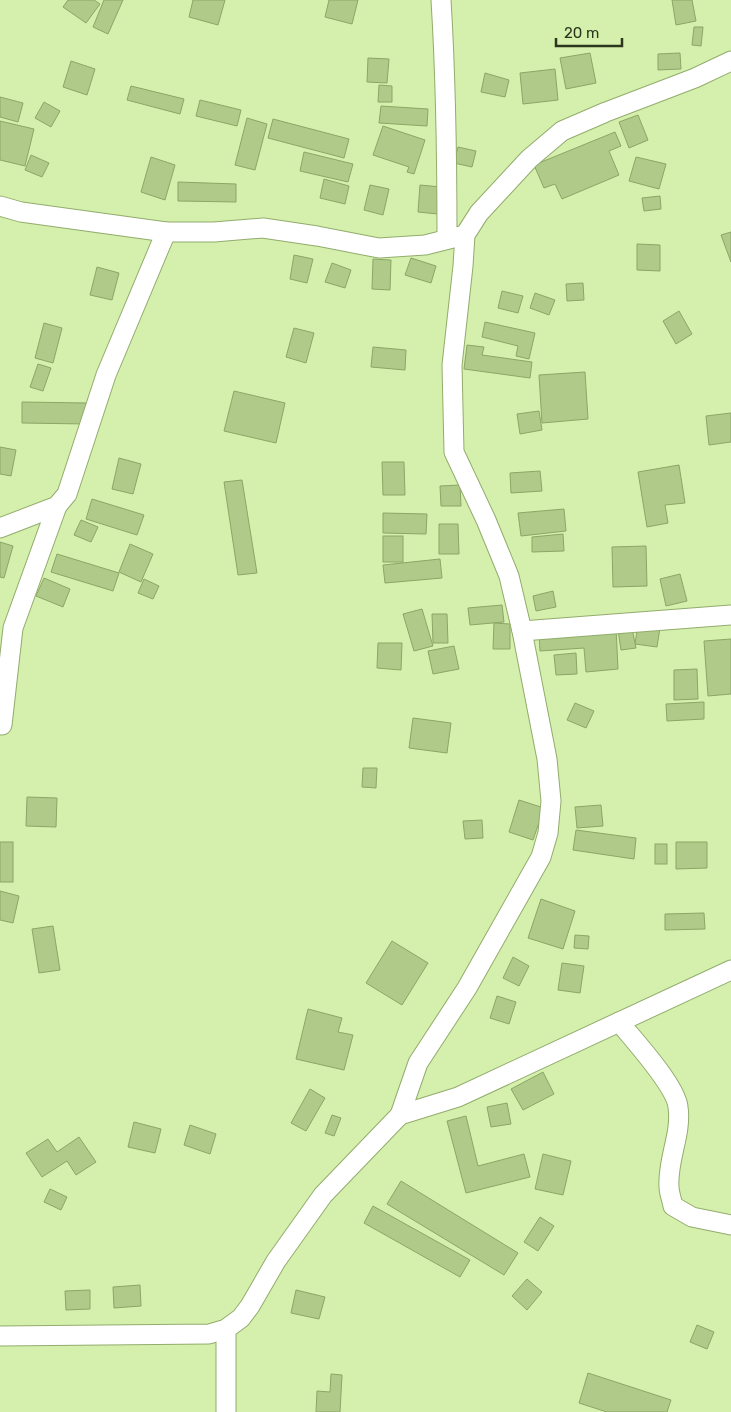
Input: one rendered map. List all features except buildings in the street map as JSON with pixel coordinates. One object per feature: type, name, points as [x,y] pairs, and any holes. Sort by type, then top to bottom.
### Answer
[{"type":"street","points":[[0,1336],[209,1334],[226,1329],[241,1318],[276,1261],[323,1195],[400,1115],[418,1063],[476,972],[541,857],[548,834],[551,801],[547,759],[522,631],[509,576],[486,520],[454,452],[452,365],[462,266],[456,237],[447,134],[441,0]]},
{"type":"street","points":[[0,206],[21,212],[166,232],[214,232],[263,228],[379,248],[424,245],[456,237],[522,166],[562,131],[695,78],[731,61]]},
{"type":"street","points":[[2,725],[13,628],[57,506],[67,494],[106,374],[166,232]]},
{"type":"street","points":[[0,528],[57,506]]},
{"type":"street","points":[[522,631],[731,615]]},
{"type":"street","points":[[400,1115],[458,1097],[546,1055],[726,976]]},
{"type":"street","points":[[620,1022],[670,1086],[678,1106],[678,1126],[669,1187],[673,1206],[692,1217],[731,1225]]},
{"type":"street","points":[[226,1329],[226,1412]]}]
